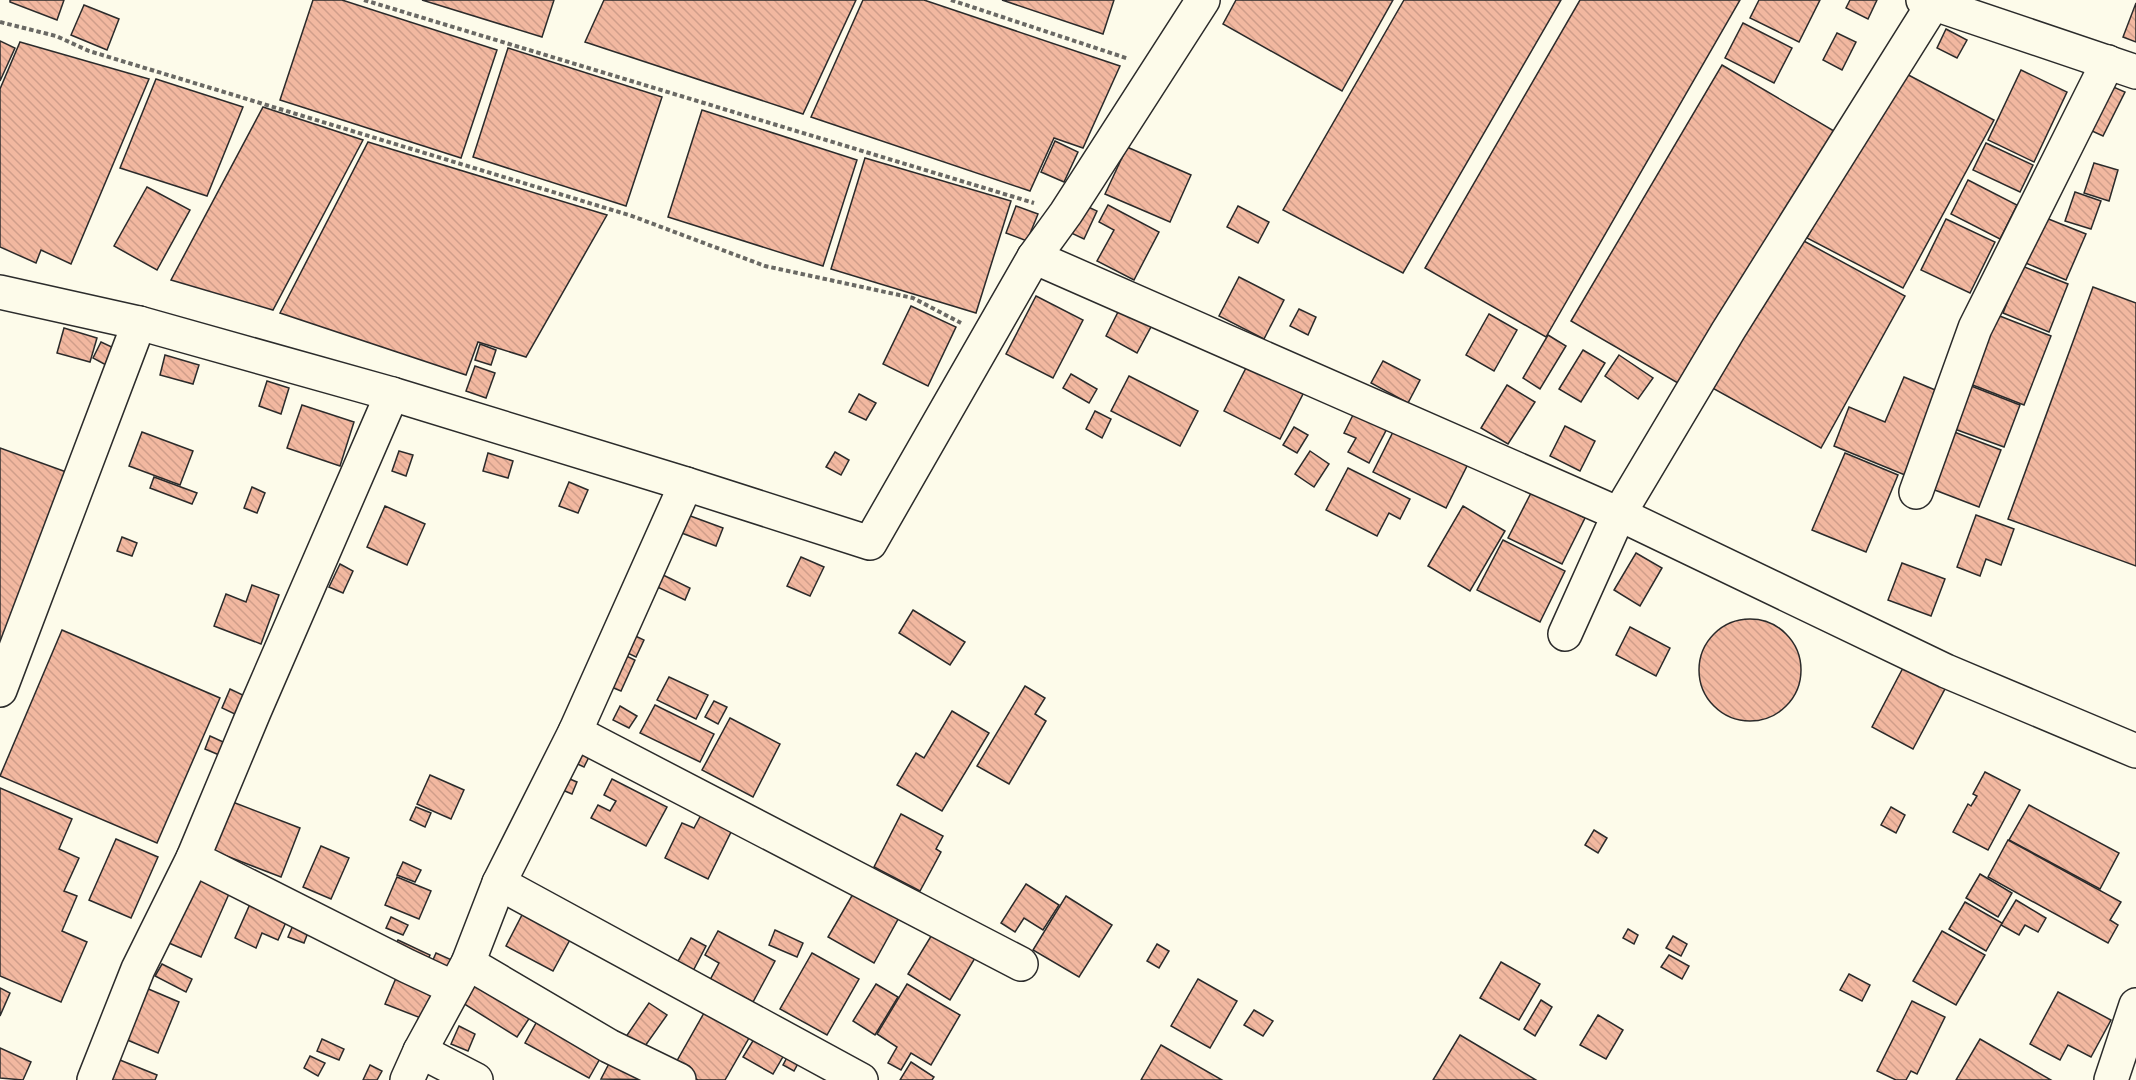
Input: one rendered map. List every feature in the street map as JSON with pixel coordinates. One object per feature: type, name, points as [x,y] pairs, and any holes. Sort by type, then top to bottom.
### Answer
[{"type":"street","points":[[0,292],[139,322],[392,394],[870,543],[1034,257],[1066,213],[1203,0]]},
{"type":"street","points":[[1564,634],[1619,514],[1928,2],[2122,67],[1976,328],[1916,492]]},
{"type":"street","points":[[1034,257],[1619,514],[1946,671],[2136,751]]},
{"type":"street","points":[[0,690],[139,322]]},
{"type":"street","points":[[94,1080],[138,969],[193,858],[392,394]]},
{"type":"street","points":[[407,1080],[461,975],[499,883],[575,732],[686,484]]},
{"type":"street","points":[[575,732],[1021,964]]},
{"type":"street","points":[[193,858],[407,966],[461,975],[679,1080]]},
{"type":"street","points":[[499,883],[861,1080]]},
{"type":"street","points":[[2111,1080],[2136,1005]]},
{"type":"street","points":[[420,1051],[476,1080]]},
{"type":"path","points":[[364,0],[1066,213]]},
{"type":"path","points":[[951,0],[1158,69]]},
{"type":"path","points":[[0,22],[56,36],[89,51],[632,216],[765,266],[913,298],[988,338]]},
{"type":"building","points":[[10,0],[64,0],[57,20],[10,2]]},
{"type":"building","points":[[313,0],[342,0],[497,50],[461,158],[280,100]]},
{"type":"building","points":[[422,0],[554,0],[542,37]]},
{"type":"building","points":[[604,0],[856,0],[803,114],[585,42]]},
{"type":"building","points":[[863,0],[924,0],[1120,66],[1083,148],[1054,138],[1030,191],[811,117]]},
{"type":"building","points":[[1002,0],[1114,0],[1103,34]]},
{"type":"building","points":[[1236,0],[1393,0],[1342,91],[1223,24]]},
{"type":"building","points":[[1404,0],[1561,0],[1403,273],[1283,210]]},
{"type":"building","points":[[1580,0],[1740,0],[1546,337],[1425,268]]},
{"type":"building","points":[[1759,0],[1820,0],[1799,42],[1750,18]]},
{"type":"building","points":[[1850,0],[1877,0],[1868,19],[1846,8]]},
{"type":"building","points":[[2136,3],[2136,42],[2123,37]]},
{"type":"building","points":[[84,5],[119,19],[107,50],[71,35]]},
{"type":"building","points":[[1743,23],[1792,48],[1774,83],[1725,58]]},
{"type":"building","points":[[1946,29],[1967,40],[1957,58],[1937,48]]},
{"type":"building","points":[[1837,33],[1856,42],[1842,70],[1823,60]]},
{"type":"building","points":[[0,41],[15,48],[0,81]]},
{"type":"building","points":[[20,42],[149,79],[71,264],[41,250],[36,263],[0,247],[0,89]]},
{"type":"building","points":[[508,48],[662,97],[626,206],[473,157]]},
{"type":"building","points":[[1722,65],[1834,131],[1683,386],[1571,321]]},
{"type":"building","points":[[1897,69],[1994,120],[1903,288],[1807,238]]},
{"type":"building","points":[[2021,70],[2067,92],[2034,162],[1988,140]]},
{"type":"building","points":[[156,79],[243,107],[207,196],[120,168]]},
{"type":"building","points":[[2102,82],[2125,92],[2103,136],[2081,126]]},
{"type":"building","points":[[263,107],[363,140],[273,310],[171,280]]},
{"type":"building","points":[[702,110],[857,160],[823,266],[668,217]]},
{"type":"building","points":[[1055,141],[1078,152],[1064,182],[1041,172]]},
{"type":"building","points":[[368,142],[607,215],[526,357],[478,342],[466,375],[280,313]]},
{"type":"building","points":[[1986,143],[2033,165],[2020,192],[1973,170]]},
{"type":"building","points":[[1127,147],[1191,175],[1170,222],[1105,194]]},
{"type":"building","points":[[865,158],[1011,201],[976,313],[831,269]]},
{"type":"building","points":[[2094,163],[2118,170],[2109,201],[2084,193]]},
{"type":"building","points":[[1968,180],[2017,205],[2000,239],[1951,214]]},
{"type":"building","points":[[147,187],[190,210],[157,270],[114,246]]},
{"type":"building","points":[[2075,192],[2101,201],[2091,229],[2065,221]]},
{"type":"building","points":[[1082,204],[1097,211],[1084,239],[1069,232]]},
{"type":"building","points":[[1108,205],[1159,232],[1134,280],[1097,261],[1114,230],[1099,222]]},
{"type":"building","points":[[1016,206],[1038,214],[1027,241],[1006,233]]},
{"type":"building","points":[[1238,206],[1269,222],[1258,243],[1227,227]]},
{"type":"building","points":[[2041,216],[2086,234],[2066,280],[2021,261]]},
{"type":"building","points":[[1946,219],[1995,242],[1970,293],[1921,270]]},
{"type":"building","points":[[1791,234],[1905,296],[1821,448],[1707,385]]},
{"type":"building","points":[[2022,266],[2068,284],[2049,332],[2003,313]]},
{"type":"building","points":[[1239,277],[1284,300],[1264,339],[1219,316]]},
{"type":"building","points":[[2093,287],[2136,303],[2136,566],[2008,519]]},
{"type":"building","points":[[1036,296],[1083,320],[1053,378],[1006,354]]},
{"type":"building","points":[[911,306],[956,327],[928,386],[883,364]]},
{"type":"building","points":[[1120,308],[1152,325],[1137,353],[1106,336]]},
{"type":"building","points":[[1299,309],[1316,317],[1308,335],[1290,326]]},
{"type":"building","points":[[1992,313],[2051,336],[2024,405],[1965,382]]},
{"type":"building","points":[[1489,314],[1517,330],[1494,371],[1466,355]]},
{"type":"building","points":[[64,328],[97,338],[90,362],[57,353]]},
{"type":"building","points":[[1548,335],[1566,346],[1540,389],[1523,378]]},
{"type":"building","points":[[101,342],[114,348],[106,365],[93,358]]},
{"type":"building","points":[[480,344],[496,350],[491,365],[475,360]]},
{"type":"building","points":[[1583,350],[1605,363],[1581,402],[1559,389]]},
{"type":"building","points":[[165,355],[199,365],[193,384],[160,375]]},
{"type":"building","points":[[1619,355],[1653,378],[1638,399],[1605,376]]},
{"type":"building","points":[[1383,361],[1420,380],[1408,403],[1371,383]]},
{"type":"building","points":[[475,366],[495,373],[486,398],[466,391]]},
{"type":"building","points":[[1247,366],[1303,394],[1280,439],[1224,411]]},
{"type":"building","points":[[1071,374],[1097,389],[1089,403],[1063,388]]},
{"type":"building","points":[[1129,376],[1198,411],[1180,446],[1111,411]]},
{"type":"building","points":[[1904,377],[1940,392],[1905,475],[1834,446],[1849,407],[1885,422]]},
{"type":"building","points":[[267,381],[289,388],[281,414],[259,406]]},
{"type":"building","points":[[1966,384],[2020,405],[2004,447],[1949,427]]},
{"type":"building","points":[[1507,385],[1535,402],[1508,444],[1481,428]]},
{"type":"building","points":[[859,394],[876,403],[866,420],[849,412]]},
{"type":"building","points":[[302,405],[354,422],[340,466],[287,448]]},
{"type":"building","points":[[1358,405],[1391,421],[1369,463],[1348,452],[1356,438],[1344,433]]},
{"type":"building","points":[[1095,411],[1111,419],[1102,438],[1086,429]]},
{"type":"building","points":[[1397,424],[1470,460],[1446,508],[1373,472]]},
{"type":"building","points":[[1565,426],[1595,441],[1580,471],[1550,456]]},
{"type":"building","points":[[1294,427],[1308,435],[1297,453],[1283,445]]},
{"type":"building","points":[[1949,430],[2001,450],[1979,507],[1927,487]]},
{"type":"building","points":[[142,432],[193,451],[180,485],[129,466]]},
{"type":"building","points":[[0,448],[69,473],[0,663]]},
{"type":"building","points":[[399,451],[413,455],[406,476],[392,471]]},
{"type":"building","points":[[1310,451],[1329,464],[1314,487],[1295,474]]},
{"type":"building","points":[[835,452],[849,460],[841,475],[826,467]]},
{"type":"building","points":[[488,453],[513,461],[508,478],[483,471]]},
{"type":"building","points":[[1845,453],[1898,475],[1866,552],[1812,530]]},
{"type":"building","points":[[1348,468],[1410,499],[1400,519],[1389,513],[1377,536],[1326,510]]},
{"type":"building","points":[[154,477],[197,493],[192,504],[150,488]]},
{"type":"building","points":[[569,482],[588,490],[578,513],[559,506]]},
{"type":"building","points":[[252,487],[265,493],[257,513],[244,508]]},
{"type":"building","points":[[1532,491],[1585,518],[1562,564],[1508,538]]},
{"type":"building","points":[[385,506],[425,524],[407,565],[367,547]]},
{"type":"building","points":[[1463,506],[1505,531],[1470,591],[1428,566]]},
{"type":"building","points":[[685,514],[723,528],[716,546],[679,532]]},
{"type":"building","points":[[1976,515],[2014,529],[2001,565],[1986,559],[1980,576],[1957,567]]},
{"type":"building","points":[[122,537],[137,543],[132,556],[117,551]]},
{"type":"building","points":[[1503,540],[1565,571],[1540,622],[1477,590]]},
{"type":"building","points":[[1636,553],[1662,568],[1640,606],[1614,590]]},
{"type":"building","points":[[801,557],[824,567],[810,596],[787,586]]},
{"type":"building","points":[[1902,563],[1945,579],[1931,616],[1888,600]]},
{"type":"building","points":[[340,564],[353,571],[343,593],[329,587]]},
{"type":"building","points":[[659,573],[690,588],[685,600],[653,585]]},
{"type":"building","points":[[252,585],[279,595],[261,644],[214,626],[226,594],[246,602]]},
{"type":"building","points":[[913,610],[965,642],[950,665],[899,633]]},
{"type":"building","points":[[1750,619],[1769,623],[1786,634],[1797,651],[1801,670],[1797,689],[1786,706],[1769,717],[1750,721],[1731,717],[1714,706],[1703,689],[1699,670],[1703,651],[1714,634],[1731,623]]},
{"type":"building","points":[[1630,627],[1670,648],[1656,676],[1616,655]]},
{"type":"building","points":[[62,630],[220,698],[157,843],[0,776]]},
{"type":"building","points":[[627,632],[644,640],[636,657],[619,649]]},
{"type":"building","points":[[618,652],[635,660],[621,691],[604,684]]},
{"type":"building","points":[[1904,666],[1946,687],[1913,749],[1872,727]]},
{"type":"building","points":[[669,677],[708,695],[696,719],[657,700]]},
{"type":"building","points":[[1025,686],[1045,698],[1035,714],[1046,721],[1009,784],[977,766]]},
{"type":"building","points":[[230,689],[247,697],[239,716],[222,708]]},
{"type":"building","points":[[714,701],[727,707],[718,724],[705,717]]},
{"type":"building","points":[[655,705],[714,734],[700,762],[640,733]]},
{"type":"building","points":[[620,706],[637,716],[629,728],[613,720]]},
{"type":"building","points":[[952,711],[989,733],[942,811],[897,785],[916,753],[924,758]]},
{"type":"building","points":[[730,718],[780,744],[753,797],[702,770]]},
{"type":"building","points":[[210,736],[230,745],[224,757],[205,749]]},
{"type":"building","points":[[578,745],[592,751],[584,767],[571,761]]},
{"type":"building","points":[[1985,772],[2020,790],[1988,850],[1953,832],[1968,804],[1971,806],[1977,796],[1973,794]]},
{"type":"building","points":[[430,775],[464,790],[451,819],[417,804]]},
{"type":"building","points":[[565,777],[577,782],[572,794],[560,789]]},
{"type":"building","points":[[612,779],[667,807],[646,846],[591,818],[598,805],[610,811],[616,801],[604,795]]},
{"type":"building","points":[[0,788],[72,819],[59,849],[79,858],[64,891],[77,896],[62,931],[87,942],[61,1002],[0,976]]},
{"type":"building","points":[[230,801],[300,828],[281,877],[211,850]]},
{"type":"building","points":[[2029,805],[2119,853],[2100,889],[2009,840]]},
{"type":"building","points":[[416,807],[431,813],[425,827],[410,820]]},
{"type":"building","points":[[1891,807],[1905,815],[1896,833],[1881,825]]},
{"type":"building","points":[[901,814],[943,836],[936,849],[941,852],[920,891],[874,867]]},
{"type":"building","points":[[701,815],[732,830],[708,879],[665,858],[682,823],[694,828]]},
{"type":"building","points":[[1594,830],[1607,838],[1598,853],[1585,845]]},
{"type":"building","points":[[116,839],[158,857],[131,918],[89,900]]},
{"type":"building","points":[[2008,840],[2121,902],[2110,920],[2118,925],[2108,943],[1988,877]]},
{"type":"building","points":[[321,846],[349,858],[331,899],[303,887]]},
{"type":"building","points":[[403,862],[421,870],[415,882],[397,875]]},
{"type":"building","points":[[202,871],[233,885],[201,957],[169,943]]},
{"type":"building","points":[[1980,874],[2012,893],[1998,917],[1966,898]]},
{"type":"building","points":[[397,877],[431,891],[419,919],[385,905]]},
{"type":"building","points":[[1026,884],[1059,905],[1043,930],[1024,918],[1015,932],[1001,923]]},
{"type":"building","points":[[857,887],[902,912],[874,963],[828,937]]},
{"type":"building","points":[[1066,896],[1112,925],[1079,977],[1033,950]]},
{"type":"building","points":[[2016,900],[2046,918],[2038,932],[2025,925],[2019,935],[2001,925]]},
{"type":"building","points":[[1965,902],[2002,923],[1986,951],[1949,929]]},
{"type":"building","points":[[250,904],[287,920],[278,940],[262,933],[256,948],[235,938]]},
{"type":"building","points":[[524,911],[572,936],[553,971],[506,946]]},
{"type":"building","points":[[391,917],[408,925],[403,935],[386,928]]},
{"type":"building","points":[[294,923],[309,930],[304,943],[288,937]]},
{"type":"building","points":[[936,928],[978,953],[950,1000],[908,974]]},
{"type":"building","points":[[1628,929],[1638,935],[1634,944],[1623,938]]},
{"type":"building","points":[[775,930],[803,943],[797,957],[769,945]]},
{"type":"building","points":[[718,931],[775,961],[753,1002],[710,980],[719,963],[705,955]]},
{"type":"building","points":[[1942,931],[1985,955],[1956,1005],[1913,981]]},
{"type":"building","points":[[1673,936],[1687,944],[1681,956],[1666,948]]},
{"type":"building","points":[[691,938],[706,946],[693,971],[677,963]]},
{"type":"building","points":[[398,940],[430,955],[423,971],[390,957]]},
{"type":"building","points":[[1157,944],[1169,951],[1159,968],[1147,961]]},
{"type":"building","points":[[436,953],[454,961],[446,976],[429,969]]},
{"type":"building","points":[[812,953],[859,979],[827,1035],[780,1009]]},
{"type":"building","points":[[1669,955],[1689,966],[1682,979],[1661,967]]},
{"type":"building","points":[[1501,962],[1540,984],[1519,1020],[1480,998]]},
{"type":"building","points":[[162,964],[192,979],[186,992],[155,976]]},
{"type":"building","points":[[399,971],[440,987],[426,1020],[385,1004]]},
{"type":"building","points":[[475,973],[534,1011],[517,1037],[458,1000]]},
{"type":"building","points":[[1849,974],[1870,985],[1862,1001],[1840,990]]},
{"type":"building","points":[[1198,979],[1237,1001],[1210,1048],[1171,1026]]},
{"type":"building","points":[[876,984],[898,997],[875,1035],[853,1021]]},
{"type":"building","points":[[907,984],[960,1015],[931,1065],[911,1053],[901,1070],[888,1063],[897,1047],[877,1034]]},
{"type":"building","points":[[139,985],[179,1002],[158,1053],[118,1036]]},
{"type":"building","points":[[0,988],[10,993],[0,1016]]},
{"type":"building","points":[[2058,992],[2111,1020],[2091,1057],[2068,1045],[2060,1060],[2030,1044]]},
{"type":"building","points":[[1541,1000],[1552,1007],[1535,1036],[1524,1029]]},
{"type":"building","points":[[1912,1001],[1945,1017],[1917,1074],[1911,1071],[1906,1080],[1896,1080],[1877,1071]]},
{"type":"building","points":[[649,1003],[667,1015],[638,1056],[621,1044]]},
{"type":"building","points":[[1254,1010],[1273,1021],[1263,1036],[1244,1025]]},
{"type":"building","points":[[704,1013],[749,1038],[725,1080],[698,1080],[674,1066]]},
{"type":"building","points":[[541,1014],[606,1048],[589,1078],[525,1043]]},
{"type":"building","points":[[1598,1015],[1623,1030],[1606,1059],[1580,1045]]},
{"type":"building","points":[[459,1026],[475,1034],[468,1051],[451,1044]]},
{"type":"building","points":[[759,1031],[788,1048],[773,1074],[743,1057]]},
{"type":"building","points":[[1460,1035],[1536,1080],[1433,1080]]},
{"type":"building","points":[[322,1039],[344,1049],[339,1060],[317,1051]]},
{"type":"building","points":[[1980,1039],[2051,1080],[1956,1080]]},
{"type":"building","points":[[1161,1045],[1222,1080],[1141,1080]]},
{"type":"building","points":[[0,1048],[31,1062],[23,1080],[0,1078]]},
{"type":"building","points":[[790,1052],[801,1058],[794,1071],[783,1065]]},
{"type":"building","points":[[614,1054],[664,1080],[601,1079]]},
{"type":"building","points":[[110,1056],[157,1075],[155,1080],[101,1080]]},
{"type":"building","points":[[310,1056],[325,1063],[318,1076],[304,1068]]},
{"type":"building","points":[[911,1062],[934,1077],[932,1080],[900,1080]]},
{"type":"building","points":[[370,1065],[382,1071],[377,1080],[363,1080]]}]
